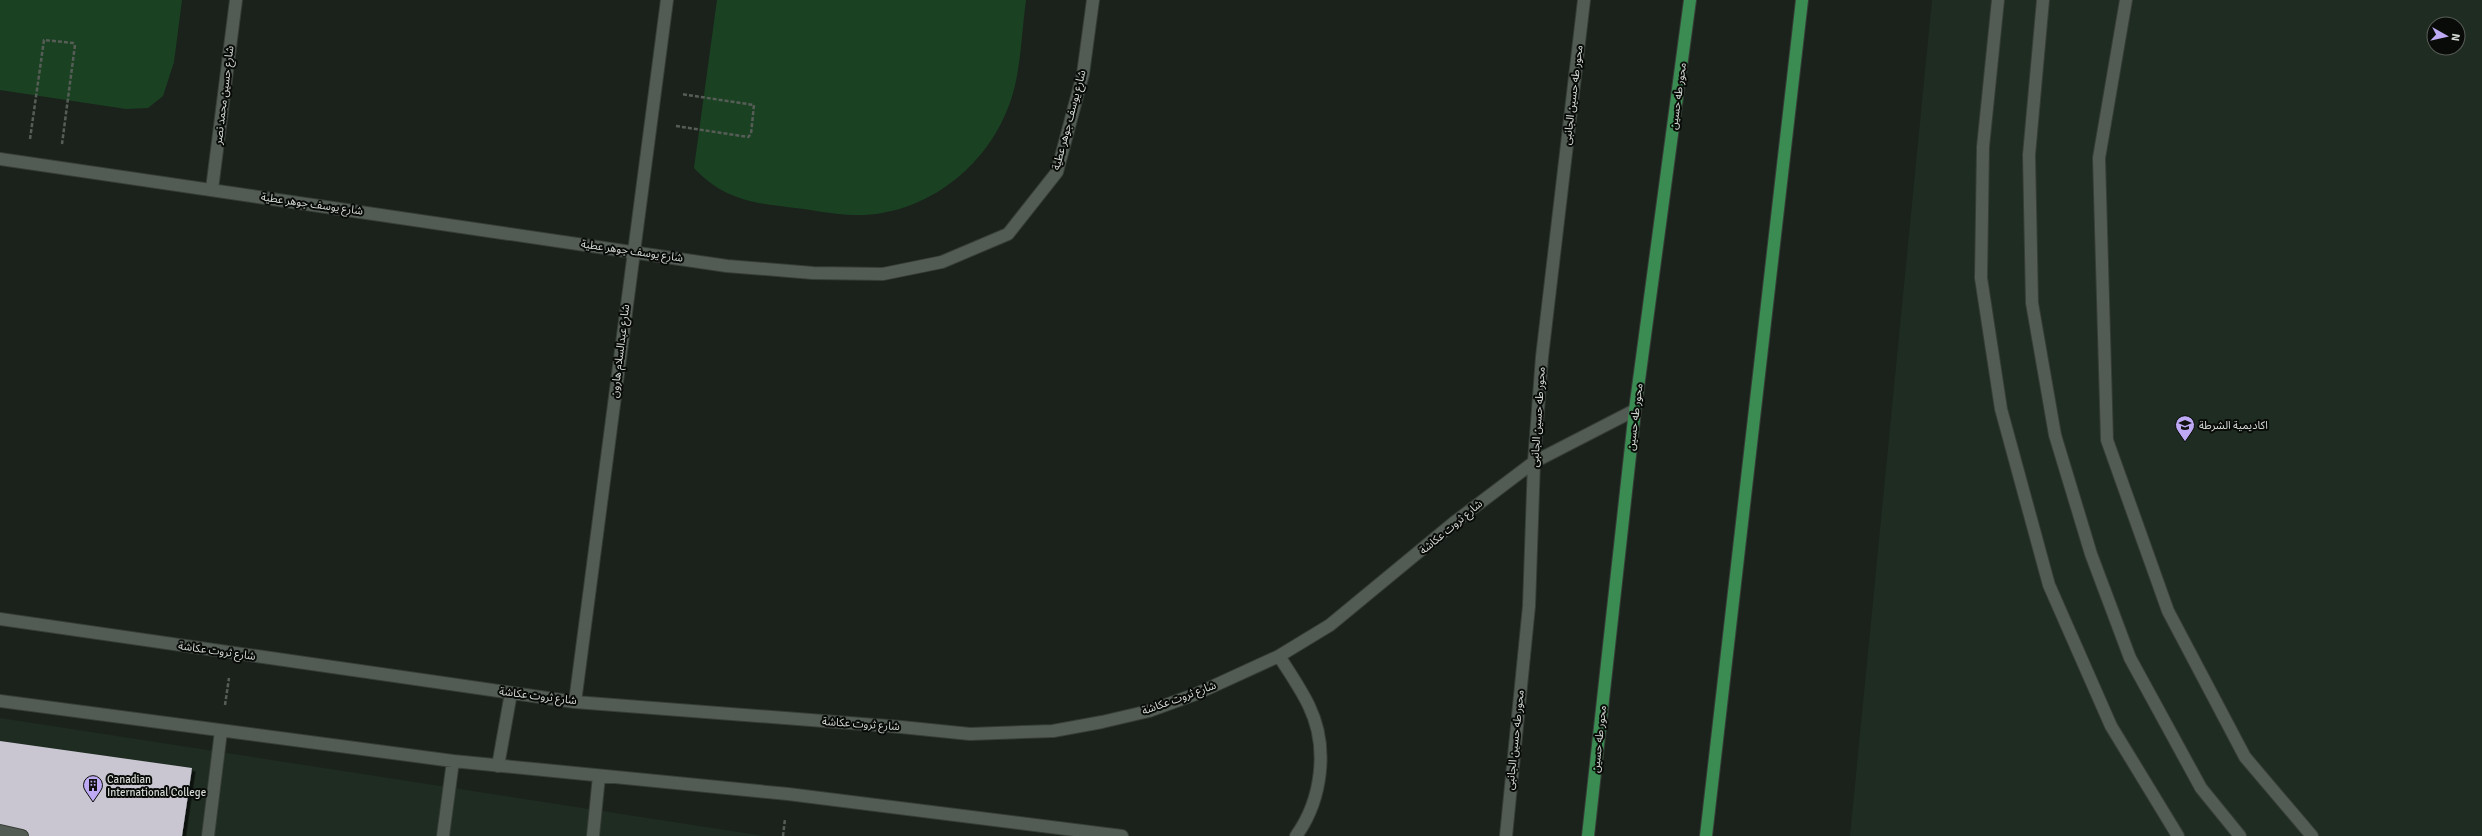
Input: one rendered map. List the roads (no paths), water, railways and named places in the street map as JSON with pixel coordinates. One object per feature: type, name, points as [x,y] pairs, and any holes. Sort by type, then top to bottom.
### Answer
[{"type":"main road","name":"محور طه حسين","points":[[1588,836],[1635,410],[1690,0]]},
{"type":"main road","points":[[1706,836],[1802,0]]},
{"type":"street","name":"شارع حسين محمد نصر","points":[[212,189],[236,0]]},
{"type":"street","name":"شارع عبدالسلام هارون","points":[[575,702],[667,0]]},
{"type":"street","name":"شارع يوسف جوهر عطية","points":[[0,159],[727,266],[813,273],[883,274],[942,262],[1008,234],[1057,172],[1083,74],[1093,0]]},
{"type":"street","name":"محور طه حسين الجانبى","points":[[1506,836],[1528,606],[1534,462],[1542,357],[1584,0]]},
{"type":"street","points":[[1998,0],[1983,147],[1981,278],[2001,409],[2049,585],[2111,726],[2178,836]]},
{"type":"street","points":[[2043,0],[2028,155],[2032,303],[2055,435],[2091,554],[2130,658],[2201,788],[2240,836]]},
{"type":"street","points":[[2126,0],[2099,158],[2107,440],[2168,611],[2245,757],[2312,836]]},
{"type":"street","name":"شارع ثروت عكاشة","points":[[0,619],[575,702],[901,727],[970,734],[1053,731],[1149,711],[1196,694],[1279,656],[1330,625],[1462,516],[1534,462],[1635,410]]},
{"type":"street","points":[[1279,656],[1310,706],[1319,736],[1321,768],[1315,799],[1296,836]]},
{"type":"street","points":[[498,766],[511,693]]},
{"type":"street","points":[[0,701],[453,761],[788,794],[1122,836]]},
{"type":"street","points":[[208,836],[221,731]]},
{"type":"street","points":[[443,836],[453,761]]},
{"type":"street","points":[[593,836],[599,776]]},
{"type":"street","points":[[0,831],[22,836]]},
{"type":"place","name":"اكاديمية الشرطة","points":[[2185,442]]},
{"type":"place","name":"Canadian International College","points":[[93,802]]}]
